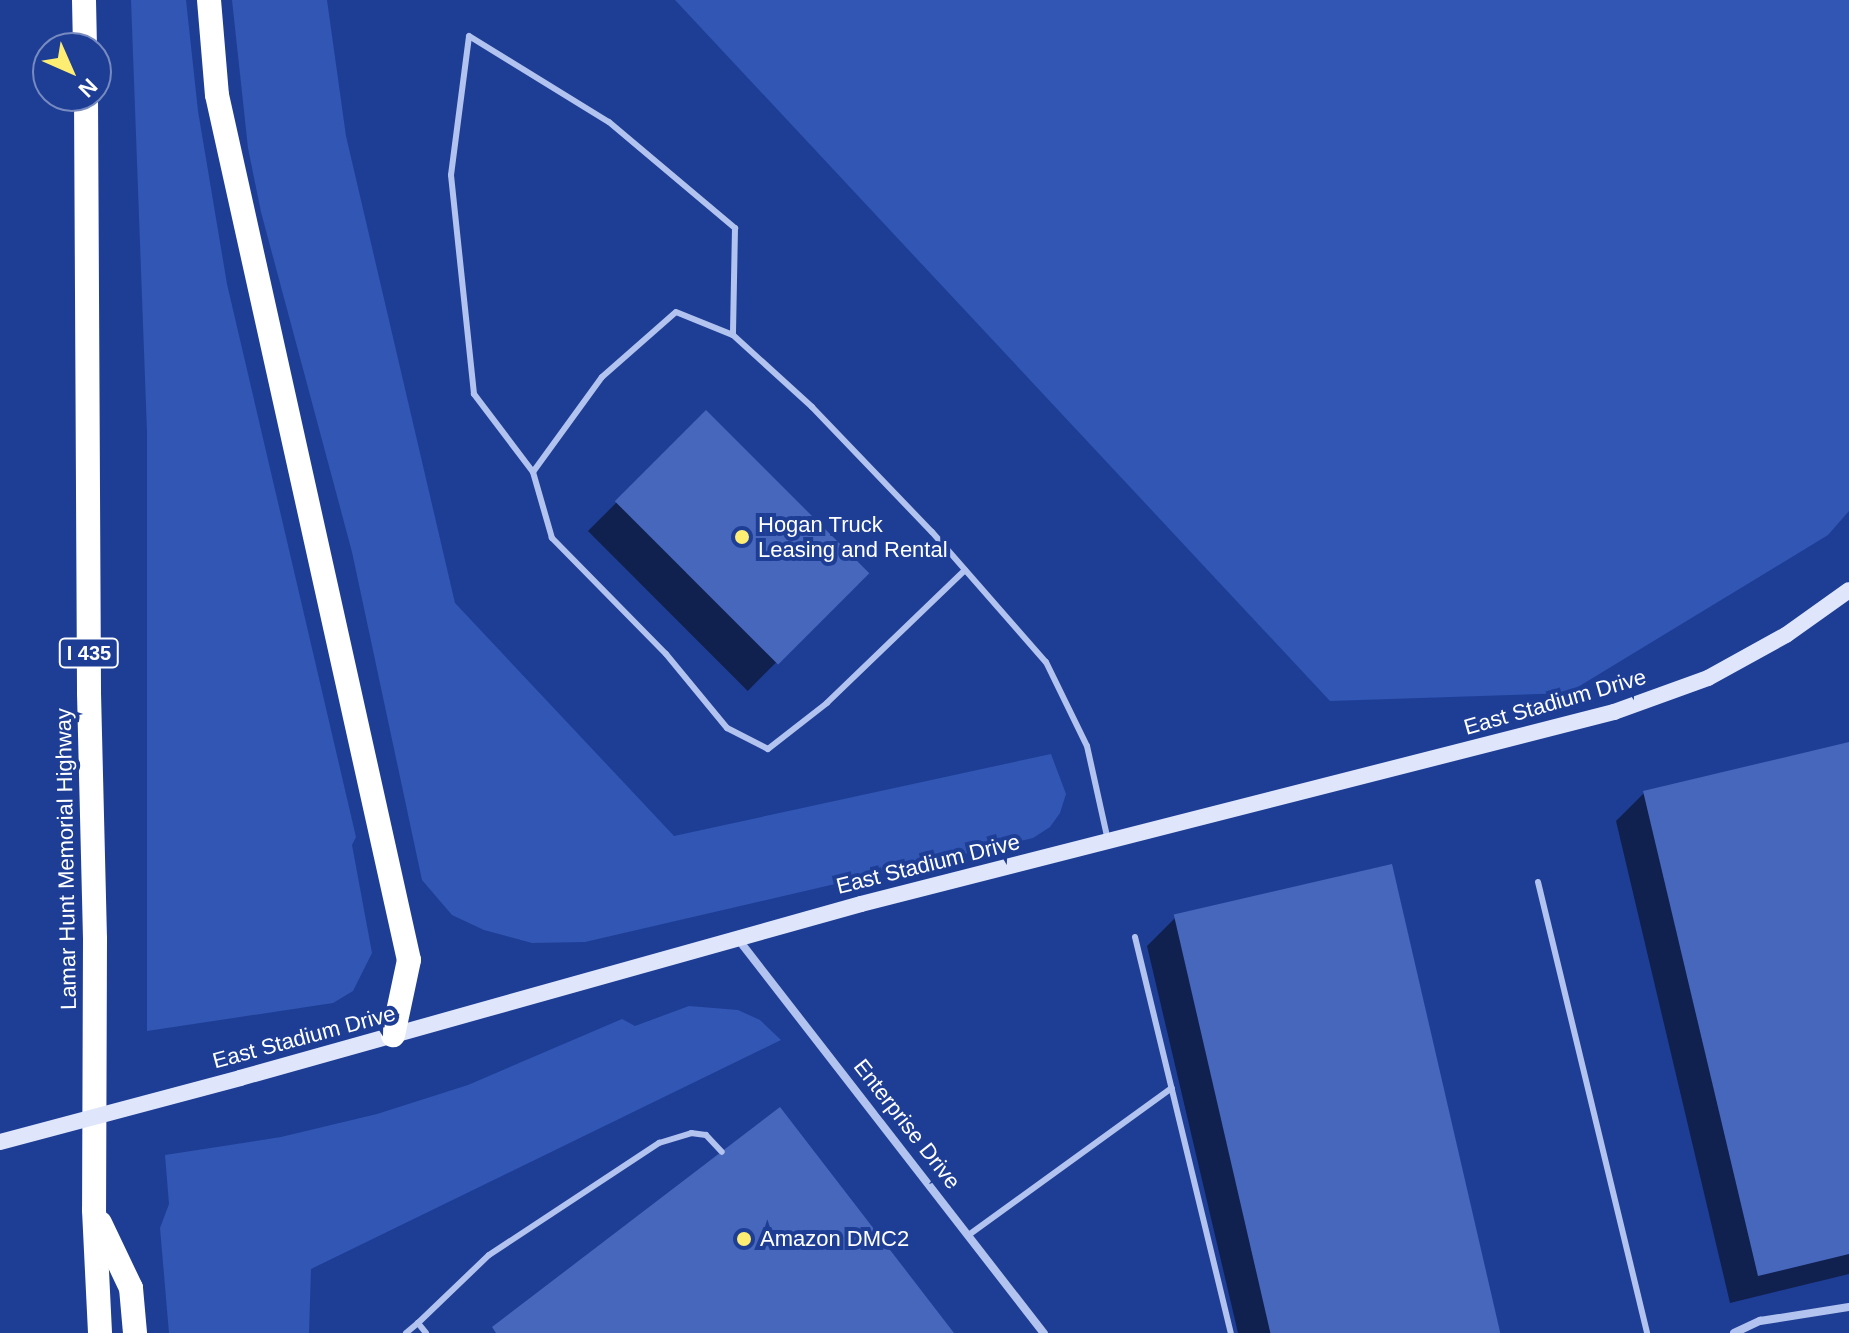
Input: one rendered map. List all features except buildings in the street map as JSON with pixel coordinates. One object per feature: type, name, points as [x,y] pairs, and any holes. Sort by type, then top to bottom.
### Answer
[{"type":"highway","points":[[84,0],[85,32]]},
{"type":"highway","points":[[209,0],[217,95],[409,960],[393,1035]]},
{"type":"highway","name":"Lamar Hunt Memorial Highway","points":[[86,112],[94,1210],[100,1333]]},
{"type":"highway","points":[[94,1210],[131,1288],[135,1333]]},
{"type":"main road","name":"East Stadium Drive","points":[[0,1142],[738,938],[1614,712],[1708,678],[1786,635],[1849,590]]},
{"type":"street","name":"Enterprise Drive","points":[[738,938],[1044,1333]]},
{"type":"street","points":[[1734,1333],[1760,1321],[1849,1307]]},
{"type":"lane","points":[[733,335],[735,228],[609,122],[469,36],[451,175],[474,394],[533,472],[552,538],[666,654],[727,728],[768,749],[827,703],[965,570]]},
{"type":"lane","points":[[533,472],[602,377],[676,312],[733,335],[812,407],[965,570],[1046,662],[1087,746],[1108,841]]},
{"type":"lane","points":[[1538,882],[1647,1333]]},
{"type":"lane","points":[[1135,937],[1231,1333]]},
{"type":"lane","points":[[970,1234],[1172,1088]]},
{"type":"lane","points":[[406,1333],[489,1255],[659,1143],[691,1133],[706,1135],[722,1152]]},
{"type":"lane","points":[[418,1323],[426,1333]]},
{"type":"shaded area","points":[[131,0],[186,0],[198,111],[227,284],[356,837],[352,845],[372,953],[353,991],[333,1003],[147,1031],[147,432]]},
{"type":"shaded area","points":[[232,0],[327,0],[346,136],[455,603],[674,836],[1051,754],[1066,794],[1060,813],[1050,827],[1033,838],[585,942],[532,943],[484,930],[452,915],[422,880],[352,552],[261,212],[248,148]]},
{"type":"shaded area","points":[[675,0],[1849,0],[1849,511],[1828,535],[1568,693],[1330,701]]},
{"type":"shaded area","points":[[689,1006],[738,1010],[760,1020],[781,1040],[311,1269],[309,1333],[169,1333],[160,1228],[169,1204],[165,1155],[281,1137],[377,1114],[468,1085],[622,1019],[635,1026]]},
{"type":"place","name":"Hogan Truck Leasing and Rental","points":[[742,537]]},
{"type":"place","name":"Amazon DMC2","points":[[744,1239]]}]
